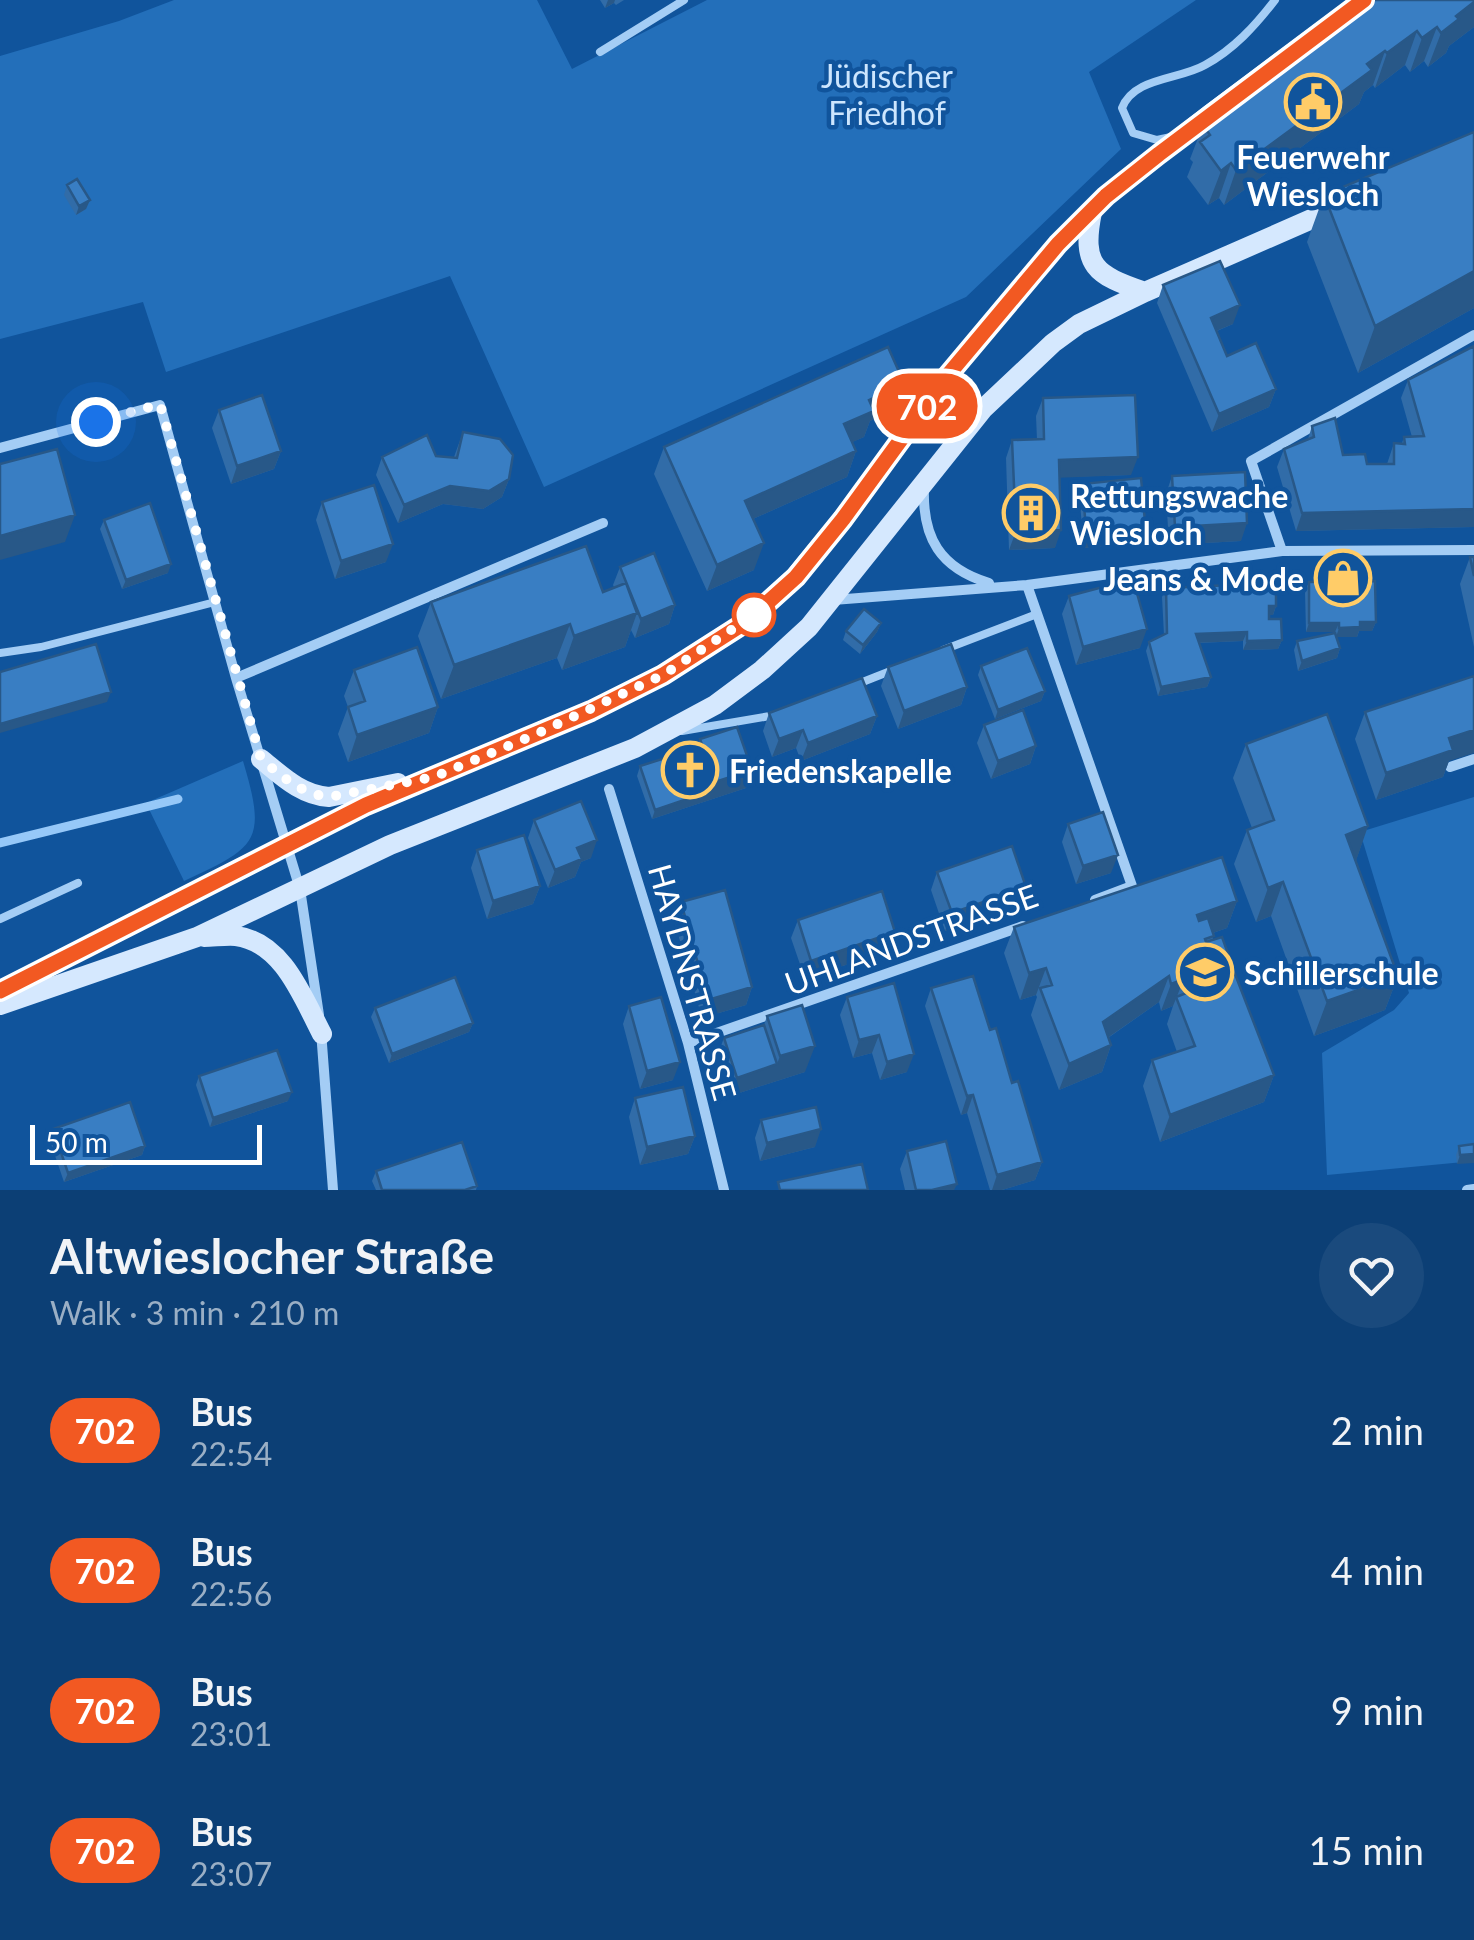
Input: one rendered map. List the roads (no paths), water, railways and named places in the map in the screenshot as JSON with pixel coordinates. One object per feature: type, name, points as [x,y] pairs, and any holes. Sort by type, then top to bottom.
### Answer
[{"type":"main road","points":[[0,991],[366,805],[591,711],[663,675],[746,622],[796,577],[882,469],[948,375],[1058,244],[1092,210],[1185,134],[1364,0]]},
{"type":"main road","points":[[1314,40],[1378,0]]},
{"type":"main road","points":[[0,1005],[197,937],[390,845],[666,734],[715,705],[762,670],[809,627],[983,409],[1026,365],[1079,324],[1360,199]]},
{"type":"main road","points":[[1092,210],[1086,247],[1090,261],[1112,280],[1144,292]]},
{"type":"main road","points":[[261,759],[296,786],[318,796],[434,777]]},
{"type":"main road","points":[[197,937],[237,936],[268,949],[299,990],[322,1034]]},
{"type":"street","points":[[1282,551],[1251,461],[1474,335]]},
{"type":"street","points":[[0,448],[160,404],[236,678],[300,888],[322,1034],[333,1190]]},
{"type":"street","points":[[925,480],[926,522],[942,556],[956,570],[995,585]]},
{"type":"street","points":[[236,678],[603,523]]},
{"type":"street","points":[[830,600],[1027,584],[1282,551],[1474,550]]},
{"type":"street","name":"UHLANDSTRASSE","points":[[1027,584],[1132,886],[1079,906]]},
{"type":"street","points":[[1450,768],[1474,759]]},
{"type":"street","name":"HAYDNSTRASSE","points":[[609,789],[688,1043],[724,1190]]},
{"type":"street","name":"UHLANDSTRASSE","points":[[688,1043],[1043,919]]},
{"type":"street","points":[[1466,1190],[1474,1189]]},
{"type":"lane","points":[[600,52],[684,0]]},
{"type":"lane","points":[[1185,134],[1157,140],[1133,133],[1122,108],[1126,96],[1136,89],[1201,68],[1254,28],[1276,0]]},
{"type":"lane","points":[[0,652],[41,646],[215,602]]},
{"type":"lane","points":[[932,654],[1037,614]]},
{"type":"lane","points":[[845,688],[897,668]]},
{"type":"lane","points":[[666,734],[775,715],[792,708]]},
{"type":"lane","points":[[0,919],[78,883]]},
{"type":"waterway","points":[[0,843],[178,799]]},
{"type":"place","name":"Feuerwehr Wiesloch","points":[[1313,102]]},
{"type":"place","name":"Rettungswache Wiesloch","points":[[1031,513]]},
{"type":"place","name":"Jeans & Mode","points":[[1343,578]]},
{"type":"place","name":"Friedenskapelle","points":[[690,770]]},
{"type":"place","name":"Schillerschule","points":[[1205,972]]},
{"type":"park label","name":"Jüdischer Friedhof","points":[[887,94]]}]
